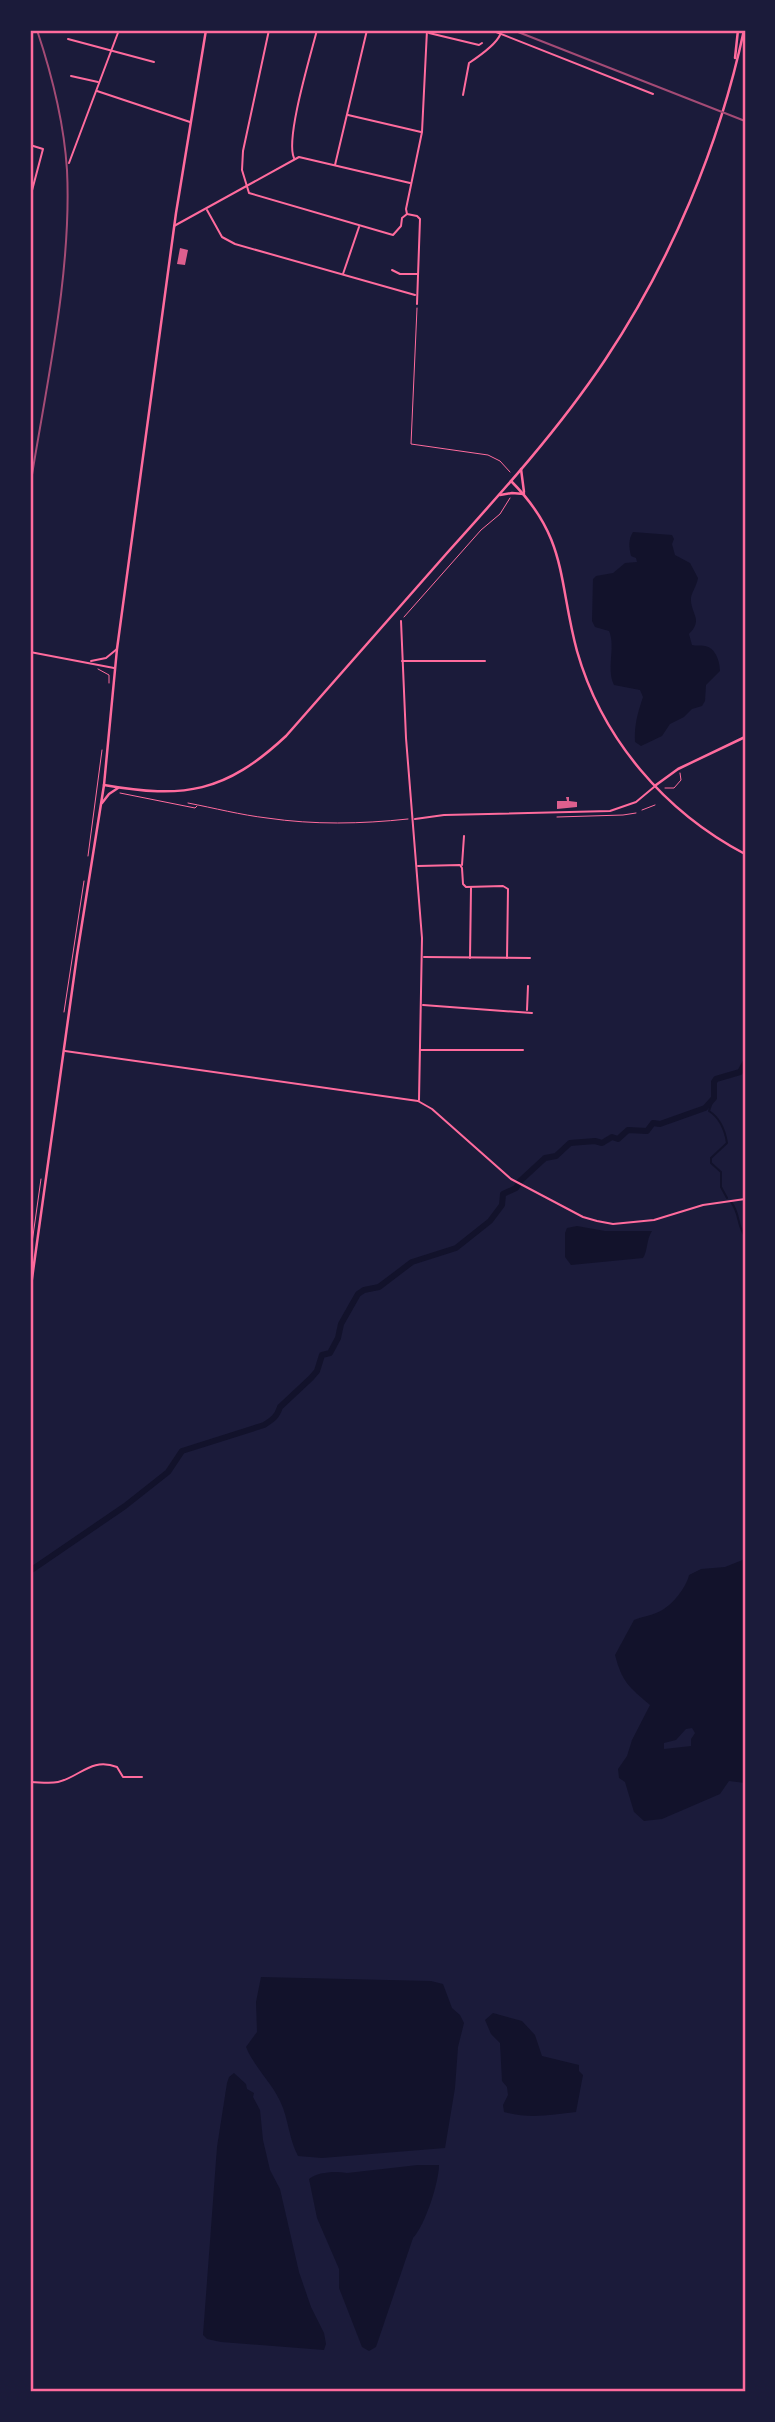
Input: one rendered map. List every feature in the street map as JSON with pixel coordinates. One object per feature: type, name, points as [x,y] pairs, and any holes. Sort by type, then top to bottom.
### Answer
[{"type":"main road","points":[[30,1293],[104,785],[117,649],[174,226],[206,30]]},
{"type":"main road","points":[[736,61],[738,30]]},
{"type":"main road","points":[[104,785],[159,793],[194,790],[227,780],[255,763],[286,736],[512,481],[605,359],[664,258],[704,164],[725,103],[744,30]]},
{"type":"main road","points":[[521,469],[524,495]]},
{"type":"main road","points":[[512,481],[539,514],[553,541],[578,652],[598,703],[620,743],[655,787],[692,821],[745,854]]},
{"type":"main road","points":[[499,495],[524,495]]},
{"type":"main road","points":[[655,787],[678,769],[745,737]]},
{"type":"main road","points":[[100,805],[118,788]]},
{"type":"street","points":[[69,163],[119,30]]},
{"type":"street","points":[[152,30],[161,33]]},
{"type":"street","points":[[269,30],[243,151],[242,170],[246,187],[253,195],[344,221],[350,220],[359,226],[393,235],[407,214]]},
{"type":"street","points":[[294,159],[291,148],[296,116],[317,30]]},
{"type":"street","points":[[335,166],[367,30]]},
{"type":"street","points":[[491,30],[653,94]]},
{"type":"street","points":[[407,214],[422,132],[427,31],[480,45],[482,43]]},
{"type":"street","points":[[463,94],[469,63],[485,53],[487,47],[498,40],[500,34]]},
{"type":"street","points":[[68,39],[154,62]]},
{"type":"street","points":[[71,76],[99,82]]},
{"type":"street","points":[[96,90],[190,122]]},
{"type":"street","points":[[347,115],[422,132]]},
{"type":"street","points":[[30,145],[43,149],[30,198]]},
{"type":"street","points":[[174,226],[299,157],[411,183]]},
{"type":"street","points":[[207,209],[222,237],[228,241],[417,296]]},
{"type":"street","points":[[407,214],[420,219],[417,304]]},
{"type":"street","points":[[343,275],[359,226]]},
{"type":"street","points":[[392,270],[400,274],[418,274]]},
{"type":"street","points":[[401,621],[401,661],[423,957],[418,1101]]},
{"type":"street","points":[[86,661],[106,659],[117,649]]},
{"type":"street","points":[[30,652],[115,668]]},
{"type":"street","points":[[401,661],[485,661]]},
{"type":"street","points":[[414,819],[444,815],[554,815],[610,811],[624,808],[639,800],[655,787]]},
{"type":"street","points":[[464,836],[463,884],[471,887],[506,887],[509,890],[507,958]]},
{"type":"street","points":[[417,866],[462,866]]},
{"type":"street","points":[[470,958],[471,887]]},
{"type":"street","points":[[423,957],[530,958]]},
{"type":"street","points":[[527,1012],[528,986]]},
{"type":"street","points":[[422,1005],[531,1013]]},
{"type":"street","points":[[420,1050],[523,1050]]},
{"type":"street","points":[[64,1051],[418,1101],[432,1109],[511,1179],[597,1222],[613,1224],[654,1220],[703,1205],[745,1199]]},
{"type":"street","points":[[30,1782],[61,1781],[86,1767],[108,1765],[117,1767],[123,1777],[142,1777]]},
{"type":"lane","points":[[642,810],[655,805]]},
{"type":"path","points":[[417,304],[411,444],[488,454],[515,477]]},
{"type":"path","points":[[401,621],[481,530],[500,514]]},
{"type":"path","points":[[666,788],[674,788],[681,780],[680,773]]},
{"type":"path","points":[[96,791],[102,792]]},
{"type":"path","points":[[117,793],[195,808],[199,805]]},
{"type":"path","points":[[188,803],[270,819],[321,823],[414,819]]},
{"type":"shaded area","points":[[633,532],[672,535],[675,555],[690,563],[698,578],[691,598],[696,618],[689,634],[692,645],[712,649],[720,671],[706,685],[702,706],[692,709],[684,717],[670,724],[662,736],[641,746],[635,742],[635,736],[643,697],[640,690],[614,685],[609,631],[595,627],[592,621],[593,579],[613,573],[625,563],[637,562],[636,558],[631,556],[630,550]]},
{"type":"shaded area","points":[[577,1226],[605,1231],[652,1231],[643,1258],[571,1265],[565,1257],[565,1233],[567,1228]]},
{"type":"shaded area","points":[[745,1559],[745,1783],[729,1781],[720,1794],[662,1819],[644,1821],[634,1812],[625,1782],[619,1778],[618,1769],[627,1756],[650,1705],[627,1683],[620,1672],[615,1655],[634,1620],[656,1613],[671,1603],[681,1592],[689,1575],[701,1569],[725,1567]],"holes":[[[692,1728],[695,1733],[691,1746],[664,1749],[664,1743],[676,1740],[686,1729]]]},
{"type":"shaded area","points":[[261,1977],[431,1981],[443,1984],[452,2008],[464,2023],[458,2047],[455,2088],[445,2148],[322,2158],[298,2156],[279,2100],[246,2047],[257,2032],[256,2002]]},
{"type":"shaded area","points":[[493,2013],[522,2021],[535,2035],[542,2056],[579,2065],[579,2071],[583,2075],[576,2112],[531,2116],[504,2112],[503,2105],[508,2095],[507,2087],[502,2081],[500,2043],[491,2034],[485,2020]]},
{"type":"shaded area","points":[[234,2073],[246,2084],[247,2089],[254,2093],[253,2097],[260,2110],[270,2170],[280,2189],[299,2272],[311,2307],[324,2333],[324,2350],[221,2342],[207,2339],[203,2335],[217,2147],[227,2083]]},
{"type":"shaded area","points":[[439,2165],[434,2192],[422,2224],[413,2238],[376,2347],[369,2351],[362,2347],[339,2288],[339,2269],[317,2218],[309,2179],[327,2173]]},
{"type":"building","points":[[180,248],[188,250],[185,265],[177,264]]},
{"type":"building","points":[[566,797],[569,797],[569,801],[577,802],[577,807],[557,809],[557,801],[567,801]]},
{"type":"waterway","points":[[519,1182],[545,1158],[556,1156],[570,1143],[602,1143],[612,1137],[618,1139],[628,1130],[647,1131],[653,1123],[660,1124],[705,1108],[714,1098],[716,1079],[740,1072],[745,1063]]},
{"type":"waterway","points":[[712,1102],[709,1111],[721,1125],[727,1143],[711,1158],[711,1163],[721,1172],[721,1187],[727,1198]]},
{"type":"waterway","points":[[30,1571],[125,1506],[168,1472],[182,1451],[264,1425],[272,1420],[280,1407],[317,1371],[322,1355],[330,1353],[338,1338],[341,1324],[358,1294],[379,1287],[412,1262],[456,1248],[490,1221],[502,1205],[503,1194],[518,1185]]},
{"type":"waterway","points":[[731,1202],[745,1236]]},
{"type":"railway","points":[[30,487],[62,288],[68,209],[67,170],[60,116],[37,30]]},
{"type":"railway","points":[[513,30],[745,121]]}]
